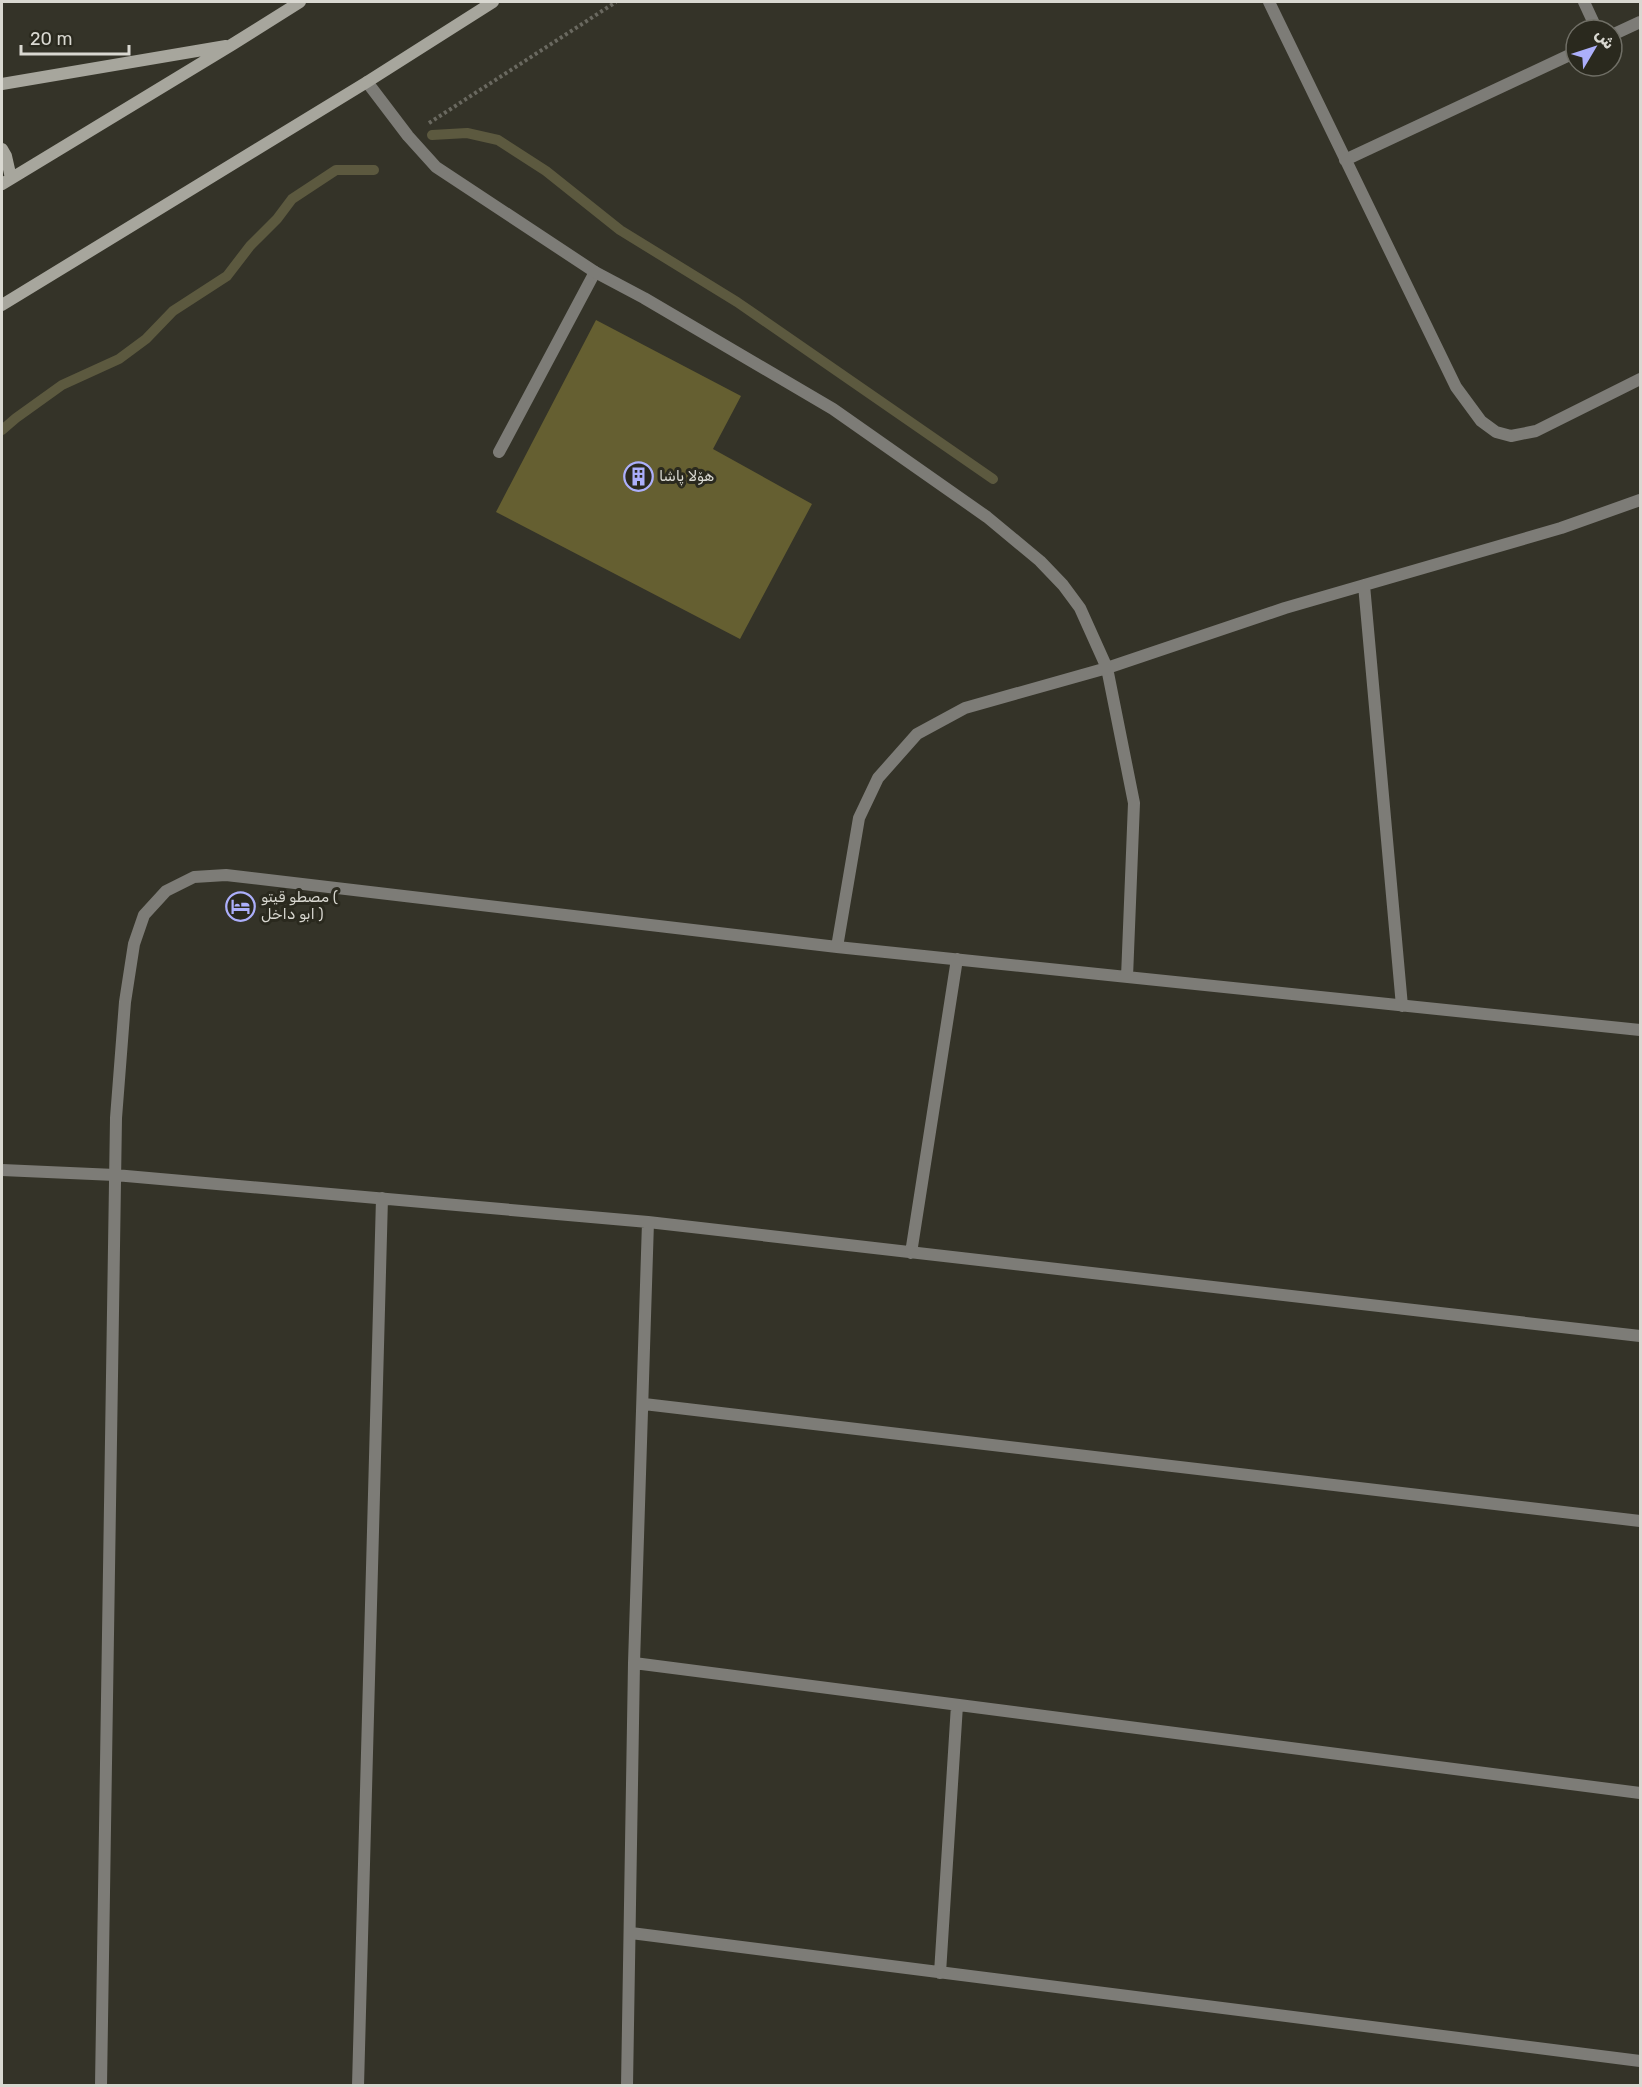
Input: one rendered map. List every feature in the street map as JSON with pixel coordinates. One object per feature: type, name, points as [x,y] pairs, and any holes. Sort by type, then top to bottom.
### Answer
[{"type":"main road","points":[[6,181],[300,2]]},
{"type":"main road","points":[[2,305],[493,2]]},
{"type":"main road","points":[[2,84],[233,44]]},
{"type":"main road","points":[[2,149],[6,156],[6,181]]},
{"type":"street","points":[[1269,2],[1456,387],[1481,421],[1496,432],[1511,436],[1536,431],[1641,379]]},
{"type":"street","points":[[1584,2],[1591,18]]},
{"type":"street","points":[[1624,30],[1641,22]]},
{"type":"street","points":[[1345,159],[1564,58]]},
{"type":"street","points":[[366,82],[408,136],[436,167],[595,272],[644,298],[833,409],[987,517],[1040,561],[1063,585],[1080,608],[1107,668],[1134,803],[1127,977]]},
{"type":"street","points":[[499,452],[595,272]]},
{"type":"street","points":[[837,947],[859,818],[878,778],[917,734],[965,708],[1107,668],[1285,608],[1561,528],[1641,500]]},
{"type":"street","points":[[1364,585],[1402,1006]]},
{"type":"street","points":[[101,2085],[115,1175],[120,1061],[134,944],[144,915],[166,891],[194,877],[226,875],[837,947],[1641,1030]]},
{"type":"street","points":[[911,1253],[957,959]]},
{"type":"street","points":[[2,1170],[115,1175],[648,1222],[1641,1336]]},
{"type":"street","points":[[358,2085],[382,1198]]},
{"type":"street","points":[[627,2085],[634,1663],[648,1222]]},
{"type":"street","points":[[644,1404],[1641,1521]]},
{"type":"street","points":[[634,1663],[1641,1793]]},
{"type":"street","points":[[940,1973],[957,1705]]},
{"type":"street","points":[[631,1933],[1641,2061]]},
{"type":"path","points":[[408,136],[616,2]]},
{"type":"building","name":"هۆلا پاشا","points":[[596,320],[741,396],[713,449],[812,504],[740,639],[496,512]]},
{"type":"waterway","points":[[432,135],[467,133],[498,140],[546,171],[620,230],[737,302],[993,479]]},
{"type":"waterway","points":[[2,430],[62,385],[119,359],[146,339],[173,311],[227,276],[292,199],[336,170],[374,170]]},
{"type":"place","name":"هۆلا پاشا","points":[[638,476]]},
{"type":"place","name":"مصطو قيتو ( ابو داخل )","points":[[240,906]]}]
